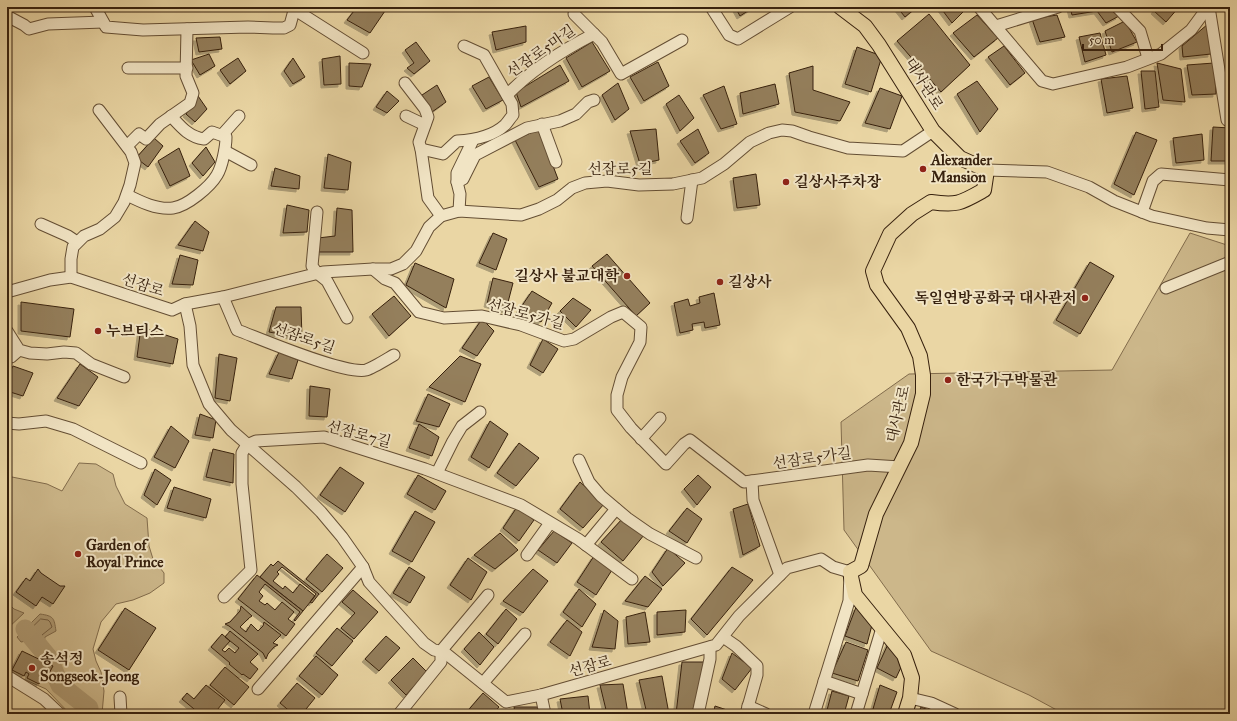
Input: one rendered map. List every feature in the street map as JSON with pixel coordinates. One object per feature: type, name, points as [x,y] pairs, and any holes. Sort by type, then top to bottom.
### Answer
[{"type":"main road","name":"대사관로","points":[[840,7],[865,26],[879,44],[933,131],[960,158],[987,170],[984,190],[963,202],[947,204],[931,202],[912,214],[890,234],[873,271],[877,285],[908,328],[920,356],[923,374],[923,394],[911,442],[876,514],[861,566],[850,572]]},
{"type":"main road","points":[[850,572],[854,595],[904,656],[912,678],[910,698],[905,714]]},
{"type":"street","points":[[95,7],[106,28],[143,30],[186,30],[248,27],[284,28],[290,25],[294,7],[363,53]]},
{"type":"street","points":[[711,7],[729,35],[738,39],[790,7]]},
{"type":"street","points":[[979,7],[1042,81],[1053,84],[1127,67],[1161,54],[1191,30],[1209,7]]},
{"type":"street","points":[[996,26],[1058,7]]},
{"type":"street","points":[[1117,7],[1140,31],[1148,58]]},
{"type":"street","points":[[1209,7],[1227,120]]},
{"type":"street","name":"선잠로5마길","points":[[574,14],[602,42],[621,74],[682,40]]},
{"type":"street","points":[[7,16],[29,29],[48,24],[103,22]]},
{"type":"street","points":[[127,146],[138,134],[146,139],[160,124],[190,103],[193,93],[186,76],[186,30]]},
{"type":"street","name":"선잠로5마길","points":[[507,95],[516,85],[537,70],[575,44],[594,34]]},
{"type":"street","name":"선잠로5마길","points":[[464,46],[484,55],[512,104],[513,115],[505,125],[488,135],[473,140]]},
{"type":"street","points":[[128,68],[187,68]]},
{"type":"street","points":[[185,304],[223,297],[317,273],[391,269],[403,264],[416,251],[429,227],[441,216],[428,198],[419,142],[428,117],[425,109],[406,83]]},
{"type":"street","points":[[457,182],[463,179],[475,155],[527,128],[560,121],[576,114],[588,102],[594,100]]},
{"type":"street","points":[[71,277],[73,247],[84,236],[100,230],[115,216],[127,195],[135,163],[132,152],[98,110]]},
{"type":"street","points":[[127,195],[154,207],[174,208],[189,201],[207,187],[217,175],[225,151],[226,137],[212,132],[204,139],[196,138],[186,132],[171,116]]},
{"type":"street","points":[[222,135],[239,116]]},
{"type":"street","points":[[406,116],[425,125]]},
{"type":"street","points":[[542,124],[556,162]]},
{"type":"street","name":"선잠로5길","points":[[441,216],[459,211],[521,215],[539,210],[557,200],[572,188],[585,182],[607,181],[639,185],[673,184],[702,178],[724,164],[750,142],[782,130],[792,131],[848,148],[903,151],[933,131]]},
{"type":"street","points":[[421,149],[444,154],[457,141],[473,140]]},
{"type":"street","points":[[459,211],[460,194],[457,182],[457,172],[473,140]]},
{"type":"street","points":[[225,151],[251,165]]},
{"type":"street","points":[[987,170],[1047,172],[1089,187],[1114,201],[1152,216],[1207,228],[1230,230]]},
{"type":"street","points":[[1142,212],[1153,181],[1161,174],[1230,180]]},
{"type":"street","points":[[688,218],[692,180]]},
{"type":"street","points":[[317,212],[312,266],[317,273],[328,281],[347,318]]},
{"type":"street","points":[[40,224],[68,236],[77,242]]},
{"type":"street","points":[[1166,288],[1230,262]]},
{"type":"street","name":"선잠로5가길","points":[[373,269],[386,279],[395,283],[419,312],[444,318],[482,316],[521,325],[564,340],[574,339],[611,317],[623,312],[641,327],[640,342],[622,377],[617,395],[617,410],[631,428],[666,464],[684,444],[690,440],[744,482],[868,465],[900,467]]},
{"type":"street","name":"선잠로","points":[[7,292],[50,280],[71,277],[172,310],[185,304],[190,326],[193,365],[209,404],[231,430],[296,487],[321,512],[342,536],[363,567],[369,582],[424,643],[434,650],[444,652],[506,702],[541,695],[716,645],[739,616],[787,568],[821,559],[833,567],[850,572]]},
{"type":"street","name":"선잠로5길","points":[[223,297],[237,330],[316,359],[348,369],[366,370],[394,355]]},
{"type":"street","points":[[7,331],[19,350],[41,354],[64,352],[76,354],[91,364],[124,377]]},
{"type":"street","points":[[7,358],[11,357],[19,350]]},
{"type":"street","points":[[437,473],[462,426],[480,412]]},
{"type":"street","points":[[641,439],[660,418]]},
{"type":"street","points":[[7,423],[19,424],[46,421],[73,430],[141,464]]},
{"type":"street","name":"선잠로7길","points":[[247,445],[256,441],[324,437],[437,473],[521,505],[578,539],[632,579]]},
{"type":"street","points":[[224,597],[251,570],[242,484],[242,453],[247,445]]},
{"type":"street","points":[[579,460],[589,482],[601,496],[616,509],[650,534],[696,558]]},
{"type":"street","points":[[752,481],[753,500],[780,575]]},
{"type":"street","points":[[586,545],[616,509]]},
{"type":"street","points":[[527,555],[550,523]]},
{"type":"street","points":[[258,689],[363,567]]},
{"type":"street","points":[[814,714],[849,601],[850,572]]},
{"type":"street","points":[[399,714],[441,662],[441,651],[488,595]]},
{"type":"street","points":[[856,714],[882,628]]},
{"type":"street","points":[[483,683],[525,634]]},
{"type":"street","points":[[723,637],[749,657],[757,666],[757,675],[747,710],[766,714]]},
{"type":"street","points":[[698,714],[710,659],[710,647]]},
{"type":"street","points":[[7,676],[44,698],[60,714]]},
{"type":"street","points":[[824,681],[862,694]]},
{"type":"street","points":[[541,695],[545,714]]},
{"type":"street","points":[[120,697],[121,714]]},
{"type":"street","points":[[910,698],[931,702],[955,714]]},
{"type":"shaded area","points":[[1190,233],[1230,246],[1230,714],[1064,714],[1029,695],[931,651],[844,530],[841,422],[909,374],[1112,370]]},
{"type":"shaded area","points":[[79,463],[96,464],[113,474],[116,486],[125,504],[147,518],[149,546],[153,559],[164,573],[164,583],[150,593],[133,600],[116,604],[101,622],[93,649],[101,672],[104,691],[102,714],[70,714],[46,689],[21,678],[7,669],[7,476],[47,484],[62,491]]},
{"type":"water","points":[[7,602],[14,609],[24,613],[7,629],[9,615],[7,612]]},
{"type":"water","points":[[40,614],[51,617],[54,620],[56,631],[45,637],[44,643],[47,648],[48,657],[38,652],[26,641],[21,642],[17,637]]},
{"type":"building","points":[[357,7],[387,8],[370,33],[347,20]]},
{"type":"building","points":[[735,7],[754,7],[740,16]]},
{"type":"building","points":[[897,7],[917,7],[905,17]]},
{"type":"building","points":[[940,7],[968,7],[952,23]]},
{"type":"building","points":[[1070,7],[1106,7],[1119,16],[1106,23],[1097,11],[1072,15]]},
{"type":"building","points":[[1157,7],[1179,7],[1166,22],[1154,11]]},
{"type":"building","points":[[929,14],[970,65],[941,92],[897,41]]},
{"type":"building","points":[[977,15],[998,38],[974,57],[953,33]]},
{"type":"building","points":[[1057,15],[1065,37],[1040,42],[1032,19]]},
{"type":"building","points":[[1125,21],[1137,42],[1112,52],[1105,31]]},
{"type":"building","points":[[1208,24],[1211,54],[1183,57],[1182,46]]},
{"type":"building","points":[[526,26],[526,42],[496,50],[492,32]]},
{"type":"building","points":[[1100,33],[1106,55],[1085,62],[1079,37]]},
{"type":"building","points":[[220,37],[222,49],[199,52],[196,38]]},
{"type":"building","points":[[416,42],[430,61],[414,74],[407,68],[414,63],[405,50]]},
{"type":"building","points":[[592,42],[610,71],[582,87],[566,58]]},
{"type":"building","points":[[1004,46],[1025,73],[1010,85],[988,57]]},
{"type":"building","points":[[857,47],[882,56],[871,92],[845,84]]},
{"type":"building","points":[[209,54],[215,66],[200,75],[191,60]]},
{"type":"building","points":[[340,56],[341,84],[324,85],[322,59]]},
{"type":"building","points":[[238,58],[246,71],[230,84],[220,70]]},
{"type":"building","points":[[293,58],[305,77],[293,84],[284,71]]},
{"type":"building","points":[[658,62],[669,86],[644,101],[630,77]]},
{"type":"building","points":[[349,63],[371,64],[362,87],[349,86]]},
{"type":"building","points":[[1157,63],[1181,69],[1185,102],[1163,100]]},
{"type":"building","points":[[1214,63],[1216,94],[1192,95],[1187,65]]},
{"type":"building","points":[[560,65],[569,81],[521,107],[516,92]]},
{"type":"building","points":[[813,66],[813,90],[850,102],[840,121],[795,112],[789,73]]},
{"type":"building","points":[[1141,71],[1155,71],[1159,107],[1145,109]]},
{"type":"building","points":[[1127,76],[1133,108],[1107,113],[1101,79]]},
{"type":"building","points":[[489,77],[503,100],[486,109],[472,86]]},
{"type":"building","points":[[977,81],[998,109],[980,132],[957,94]]},
{"type":"building","points":[[618,83],[629,109],[615,120],[602,95]]},
{"type":"building","points":[[775,84],[779,104],[743,114],[740,93]]},
{"type":"building","points":[[437,85],[446,102],[432,112],[422,95]]},
{"type":"building","points":[[724,86],[737,124],[721,129],[703,95]]},
{"type":"building","points":[[880,88],[902,96],[890,129],[865,123]]},
{"type":"building","points":[[387,91],[399,101],[387,113],[376,107]]},
{"type":"building","points":[[679,95],[694,118],[680,131],[666,104]]},
{"type":"building","points":[[198,96],[207,109],[195,122],[186,114]]},
{"type":"building","points":[[1213,127],[1230,128],[1230,161],[1211,161]]},
{"type":"building","points":[[539,129],[558,179],[539,187],[515,140]]},
{"type":"building","points":[[656,129],[659,160],[640,164],[630,131]]},
{"type":"building","points":[[698,129],[709,153],[695,163],[680,141]]},
{"type":"building","points":[[1136,132],[1157,140],[1134,195],[1114,184]]},
{"type":"building","points":[[1202,134],[1204,160],[1176,163],[1173,138]]},
{"type":"building","points":[[154,138],[163,146],[148,167],[136,158]]},
{"type":"building","points":[[206,147],[215,162],[203,176],[192,163]]},
{"type":"building","points":[[179,148],[190,176],[170,186],[158,161]]},
{"type":"building","points":[[328,154],[351,162],[348,190],[324,188]]},
{"type":"building","points":[[275,168],[300,176],[299,189],[271,186]]},
{"type":"building","points":[[756,174],[760,205],[737,208],[733,178]]},
{"type":"building","points":[[287,205],[309,210],[307,232],[283,233]]},
{"type":"building","points":[[337,208],[352,210],[353,252],[319,252],[318,238],[335,236]]},
{"type":"building","points":[[195,221],[209,232],[203,251],[178,245]]},
{"type":"building","points":[[493,233],[507,239],[496,270],[479,263]]},
{"type":"building","points":[[607,254],[650,303],[636,316],[592,266]]},
{"type":"building","points":[[180,255],[198,260],[193,285],[172,284]]},
{"type":"building","name":"독일연방공화국 대사관저","points":[[1090,262],[1114,276],[1080,334],[1056,320]]},
{"type":"building","points":[[415,263],[454,279],[446,308],[406,285]]},
{"type":"building","points":[[493,278],[513,283],[506,310],[487,304]]},
{"type":"building","points":[[532,291],[552,303],[541,322],[519,310]]},
{"type":"building","points":[[714,293],[720,325],[705,328],[704,322],[692,324],[693,330],[680,333],[674,303],[688,299],[690,306],[700,303],[699,297]]},
{"type":"building","points":[[394,296],[411,316],[389,336],[372,314]]},
{"type":"building","points":[[573,298],[591,310],[576,327],[560,311]]},
{"type":"building","points":[[21,302],[74,309],[70,337],[21,331]]},
{"type":"building","points":[[276,307],[301,307],[302,338],[269,332]]},
{"type":"building","points":[[482,319],[494,331],[477,356],[462,348]]},
{"type":"building","points":[[141,327],[178,339],[173,364],[137,357]]},
{"type":"building","points":[[543,339],[558,349],[543,373],[530,365]]},
{"type":"building","points":[[279,352],[298,360],[292,379],[269,374]]},
{"type":"building","points":[[219,354],[237,358],[230,401],[215,398]]},
{"type":"building","points":[[460,356],[481,364],[465,402],[429,387]]},
{"type":"building","points":[[80,364],[98,377],[79,406],[57,398]]},
{"type":"building","points":[[13,366],[33,373],[23,396],[7,391],[7,378]]},
{"type":"building","points":[[310,386],[330,389],[327,417],[309,416]]},
{"type":"building","points":[[428,394],[450,404],[439,427],[416,421]]},
{"type":"building","points":[[200,414],[216,420],[213,438],[195,435]]},
{"type":"building","points":[[490,421],[508,434],[489,468],[471,457]]},
{"type":"building","points":[[419,424],[439,437],[432,456],[409,448]]},
{"type":"building","points":[[171,426],[189,441],[175,468],[154,457]]},
{"type":"building","points":[[519,443],[539,458],[516,486],[497,473]]},
{"type":"building","points":[[213,449],[234,454],[233,483],[206,477]]},
{"type":"building","points":[[340,467],[364,483],[345,512],[320,495]]},
{"type":"building","points":[[155,469],[171,480],[157,505],[144,495]]},
{"type":"building","points":[[418,475],[446,491],[435,510],[407,494]]},
{"type":"building","points":[[698,475],[711,487],[697,505],[684,489]]},
{"type":"building","points":[[580,482],[604,504],[583,528],[560,509]]},
{"type":"building","points":[[174,487],[211,499],[206,518],[167,508]]},
{"type":"building","points":[[748,504],[760,546],[743,555],[733,509]]},
{"type":"building","points":[[517,507],[534,520],[519,541],[503,528]]},
{"type":"building","points":[[687,508],[702,519],[687,543],[669,531]]},
{"type":"building","points":[[415,511],[435,522],[412,562],[392,551]]},
{"type":"building","points":[[623,518],[644,535],[623,561],[601,542]]},
{"type":"building","points":[[554,531],[572,543],[557,563],[538,550]]},
{"type":"building","points":[[500,533],[518,550],[495,569],[474,555]]},
{"type":"building","points":[[668,548],[685,563],[663,586],[652,572]]},
{"type":"building","points":[[327,554],[343,568],[322,592],[306,579]]},
{"type":"building","points":[[594,556],[612,570],[596,595],[577,582]]},
{"type":"building","points":[[468,558],[487,572],[471,600],[450,585]]},
{"type":"building","points":[[278,561],[319,594],[303,611],[260,577],[271,564],[273,566]],"holes":[[[282,567],[316,594],[315,596],[300,584],[293,593],[285,586],[283,589],[273,581],[279,574],[277,572]]]},
{"type":"building","points":[[409,567],[425,577],[410,603],[393,593]]},
{"type":"building","points":[[732,567],[753,580],[707,635],[691,619]]},
{"type":"building","points":[[38,569],[41,573],[60,586],[65,586],[53,604],[42,597],[36,606],[16,592],[26,578],[30,581]]},
{"type":"building","points":[[533,569],[548,581],[523,613],[503,601]]},
{"type":"building","points":[[257,575],[303,611],[295,621],[294,620],[300,612],[265,584],[259,592],[263,596],[259,601],[265,605],[267,603],[275,610],[282,602],[294,612],[288,619],[295,624],[286,636],[238,599]]},
{"type":"building","points":[[645,576],[662,589],[648,607],[625,601]]},
{"type":"building","points":[[579,589],[596,604],[582,627],[563,612]]},
{"type":"building","points":[[353,590],[378,612],[354,639],[341,628],[355,613],[342,602]]},
{"type":"building","points":[[241,606],[252,616],[240,627],[246,632],[251,624],[258,631],[263,626],[264,622],[281,635],[273,643],[278,645],[268,654],[266,659],[263,653],[225,624],[230,622],[240,611]]},
{"type":"building","points":[[856,607],[872,625],[867,644],[845,636]]},
{"type":"building","points":[[125,608],[156,628],[129,670],[98,650]]},
{"type":"building","points":[[506,609],[517,619],[498,644],[486,634]]},
{"type":"building","points":[[604,610],[618,621],[615,649],[592,647]]},
{"type":"building","points":[[686,610],[685,632],[657,635],[657,612]]},
{"type":"building","points":[[645,612],[650,642],[628,644],[626,617]]},
{"type":"building","points":[[567,620],[582,632],[570,656],[550,642]]},
{"type":"building","points":[[337,628],[353,641],[332,666],[316,653]]},
{"type":"building","points":[[230,631],[258,654],[250,662],[258,669],[250,679],[243,674],[242,675],[211,647],[222,634],[225,637]],"holes":[[[229,640],[239,648],[235,653],[229,648],[225,652],[222,650],[230,641]]]},
{"type":"building","points":[[479,632],[494,647],[480,665],[464,649]]},
{"type":"building","points":[[386,636],[400,648],[379,671],[365,659]]},
{"type":"building","points":[[846,642],[868,650],[858,681],[832,673]]},
{"type":"building","points":[[889,642],[903,663],[896,678],[877,668]]},
{"type":"building","name":"송석정 Songseok-Jeong","points":[[22,651],[53,666],[46,679],[42,677],[39,684],[27,678],[29,674],[26,672],[24,676],[12,670]]},
{"type":"building","points":[[732,653],[752,668],[735,690],[722,679]]},
{"type":"building","points":[[316,656],[338,675],[322,695],[299,676]]},
{"type":"building","points":[[413,658],[427,672],[406,695],[391,680]]},
{"type":"building","points":[[682,662],[705,662],[692,714],[676,714]]},
{"type":"building","points":[[225,667],[249,687],[234,705],[210,685]]},
{"type":"building","points":[[662,676],[669,714],[647,714],[639,680]]},
{"type":"building","points":[[297,683],[315,698],[302,714],[293,714],[280,703]]},
{"type":"building","points":[[623,684],[628,714],[607,714],[600,685]]},
{"type":"building","points":[[206,685],[225,700],[214,714],[210,711],[207,714],[200,714],[182,699],[187,693],[194,699]]},
{"type":"building","points":[[880,685],[897,692],[889,714],[873,709]]},
{"type":"building","points":[[832,691],[849,696],[844,714],[826,714]]},
{"type":"building","points":[[483,693],[499,707],[493,714],[465,714]]},
{"type":"building","points":[[588,696],[590,714],[563,714],[560,699]]},
{"type":"building","points":[[715,706],[739,714],[713,714]]},
{"type":"building","points":[[514,707],[538,707],[540,714],[515,714]]},
{"type":"building","points":[[921,707],[939,714],[918,714]]},
{"type":"waterway","points":[[25,629],[48,657],[60,685],[89,708]]},
{"type":"place","name":"Alexander Mansion","points":[[923,169]]},
{"type":"place","name":"길상사주차장","points":[[786,182]]},
{"type":"place","name":"길상사 불교대학","points":[[627,276]]},
{"type":"place","name":"길상사","points":[[720,282]]},
{"type":"place","name":"독일연방공화국 대사관저","points":[[1085,298]]},
{"type":"place","name":"누브티스","points":[[98,331]]},
{"type":"place","name":"한국가구박물관","points":[[948,380]]},
{"type":"place","name":"Garden of Royal Prince","points":[[78,554]]},
{"type":"place","name":"송석정 Songseok-Jeong","points":[[32,668]]}]
